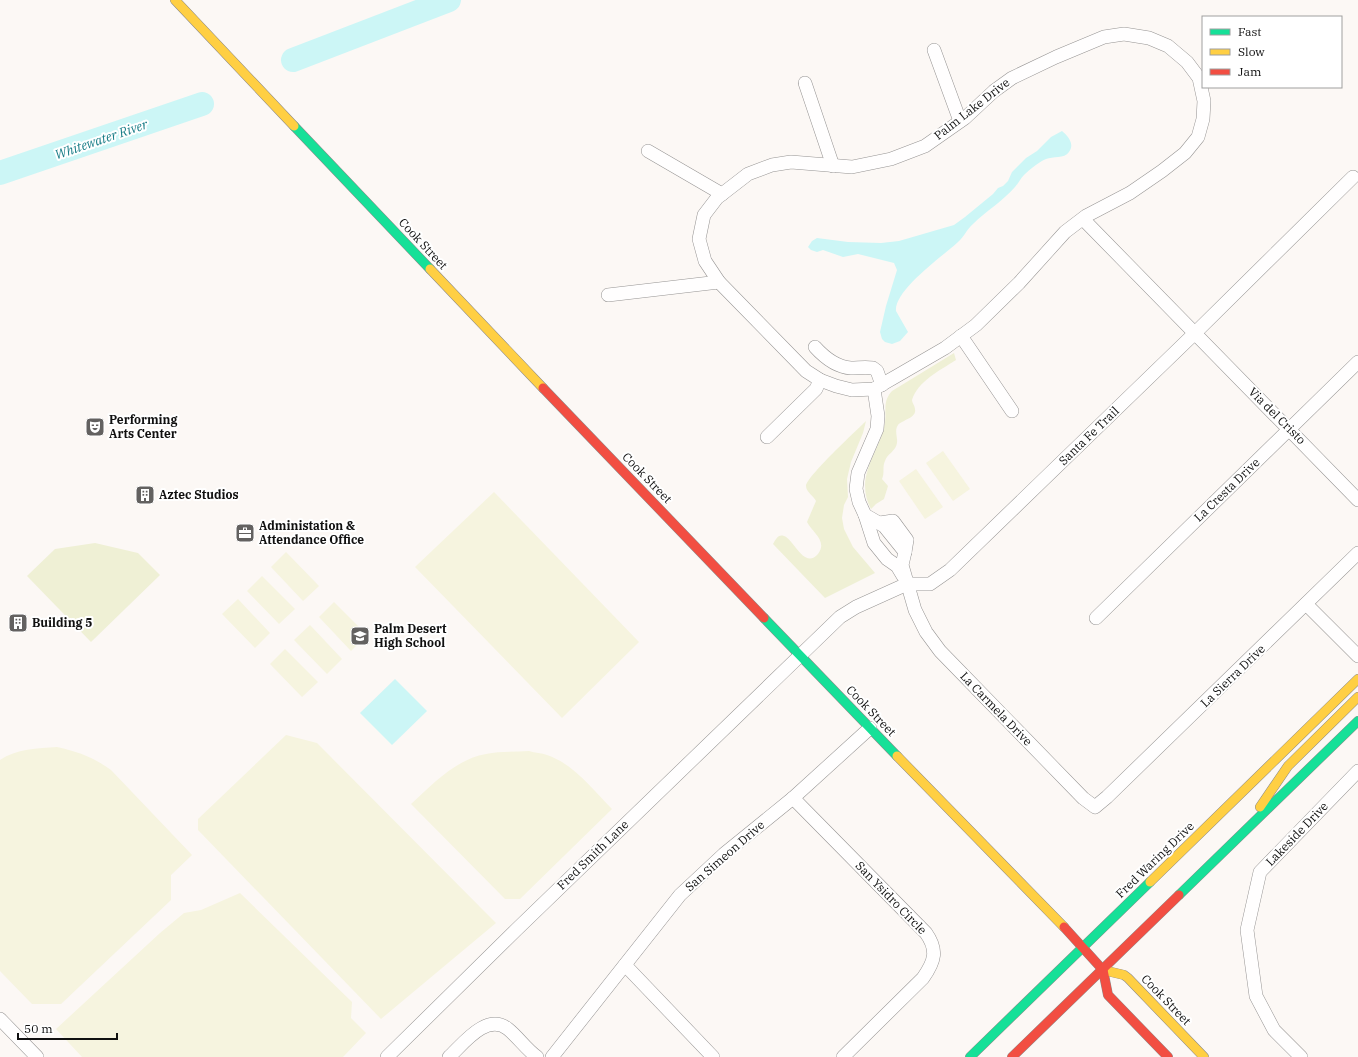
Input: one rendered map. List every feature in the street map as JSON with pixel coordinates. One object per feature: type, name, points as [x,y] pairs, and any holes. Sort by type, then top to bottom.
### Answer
[{"type":"main road","name":"Cook Street","points":[[175,0],[485,327],[870,728],[1084,947],[1104,970],[1124,975],[1128,978],[1204,1057]]},
{"type":"main road","name":"Fred Waring Drive","points":[[970,1057],[1358,680]]},
{"type":"main road","points":[[1239,838],[1288,766],[1358,697]]},
{"type":"main road","points":[[1012,1057],[1104,970],[1358,721]]},
{"type":"main road","points":[[1104,970],[1108,995],[1168,1057]]},
{"type":"street","name":"Palm Lake Drive","points":[[1124,34],[1149,38],[1168,46],[1187,62],[1199,78],[1204,101],[1203,119],[1198,136],[1185,153],[1130,193],[1083,219],[1065,232],[1014,288],[976,325],[945,348],[878,387],[852,390],[820,380],[806,371],[719,282],[705,261],[699,239],[704,215],[717,198],[748,174],[772,165],[790,162],[833,166],[852,167],[891,159],[925,146],[960,121],[994,91],[1012,78],[1056,56],[1104,37],[1124,34]]},
{"type":"street","points":[[934,50],[960,121]]},
{"type":"street","points":[[805,83],[833,166]]},
{"type":"street","points":[[648,151],[722,194]]},
{"type":"street","name":"Santa Fe Trail","points":[[800,654],[840,617],[856,607],[907,584],[930,584],[950,570],[1195,333],[1353,177]]},
{"type":"street","name":"Via del Cristo","points":[[1083,219],[1358,500]]},
{"type":"street","points":[[608,295],[719,282]]},
{"type":"street","points":[[961,336],[1012,411]]},
{"type":"street","name":"La Carmela Drive","points":[[814,347],[825,357],[838,365],[850,368],[874,368],[877,371],[877,429],[858,473],[856,489],[859,502],[874,542],[888,559],[897,566],[907,584]]},
{"type":"street","name":"La Cresta Drive","points":[[1096,618],[1358,362]]},
{"type":"street","points":[[767,437],[816,389],[820,380]]},
{"type":"street","name":"La Carmela Drive","points":[[865,515],[884,526],[905,552],[902,565],[915,610],[926,632],[940,651],[1083,798],[1095,807],[1107,797]]},
{"type":"street","name":"La Sierra Drive","points":[[1107,797],[1358,553]]},
{"type":"street","points":[[1306,604],[1358,656]]},
{"type":"street","name":"Fred Smith Lane","points":[[387,1057],[800,654]]},
{"type":"street","name":"San Simeon Drive","points":[[552,1057],[680,895],[724,854],[793,798],[870,728]]},
{"type":"street","name":"Lakeside Drive","points":[[1301,1057],[1274,1030],[1256,996],[1247,930],[1260,872],[1358,771]]},
{"type":"street","name":"San Ysidro Circle","points":[[793,798],[926,933],[932,942],[934,951],[930,969],[924,978],[847,1056]]},
{"type":"street","points":[[625,965],[713,1057]]},
{"type":"street","points":[[0,1019],[37,1057]]},
{"type":"street","points":[[449,1057],[475,1032],[486,1025],[497,1024],[507,1028],[537,1057]]},
{"type":"green space","points":[[954,353],[956,360],[936,372],[919,387],[915,393],[912,400],[915,408],[914,415],[898,425],[896,432],[896,446],[884,463],[882,479],[888,486],[884,499],[871,509],[866,495],[866,477],[883,431],[886,403],[889,395],[892,391]]},
{"type":"green space","points":[[866,421],[863,433],[851,462],[847,479],[848,497],[844,505],[842,518],[844,529],[853,547],[875,573],[825,598],[773,544],[779,536],[784,536],[803,556],[813,558],[818,554],[821,549],[820,541],[807,522],[816,501],[807,490],[806,486],[808,481],[823,463]]},
{"type":"green space","points":[[95,543],[138,553],[160,575],[91,642],[27,576],[55,549]]},
{"type":"shaded area","points":[[943,451],[970,489],[953,501],[926,463]]},
{"type":"shaded area","points":[[916,469],[943,507],[925,519],[899,481]]},
{"type":"shaded area","points":[[494,492],[639,642],[562,718],[415,567]]},
{"type":"shaded area","points":[[286,552],[319,586],[303,601],[271,567]]},
{"type":"shaded area","points":[[262,576],[295,609],[279,624],[247,591]]},
{"type":"shaded area","points":[[238,599],[270,633],[255,648],[222,614]]},
{"type":"shaded area","points":[[334,602],[367,635],[351,651],[319,617]]},
{"type":"shaded area","points":[[310,625],[342,659],[327,674],[294,640]]},
{"type":"shaded area","points":[[285,649],[318,682],[302,697],[270,664]]},
{"type":"shaded area","points":[[286,735],[317,743],[496,923],[381,1019],[198,830],[198,819]]},
{"type":"shaded area","points":[[57,747],[86,756],[111,770],[192,855],[171,875],[171,900],[61,1004],[32,1004],[0,971],[0,760],[20,751]]},
{"type":"shaded area","points":[[529,751],[547,755],[566,765],[582,778],[612,809],[520,899],[505,899],[411,804],[446,773],[465,761],[491,753]]},
{"type":"shaded area","points":[[240,893],[352,1002],[351,1018],[366,1033],[343,1057],[82,1057],[56,1029],[160,933],[184,913],[201,910]]},
{"type":"water","points":[[1062,131],[1071,143],[1071,149],[1069,152],[1064,156],[1046,159],[1037,164],[1010,192],[973,224],[960,240],[921,274],[903,293],[897,303],[896,311],[908,332],[900,341],[892,344],[885,342],[882,339],[880,332],[897,270],[894,263],[858,254],[843,257],[823,250],[817,252],[808,247],[812,241],[817,238],[848,242],[881,243],[899,241],[954,225],[993,194],[998,188],[1003,186],[1008,181],[1012,172],[1026,158],[1037,151],[1051,137]]},
{"type":"water","points":[[395,679],[427,711],[392,745],[360,713]]},
{"type":"waterway","name":"Whitewater River","points":[[293,60],[449,0]]},
{"type":"waterway","name":"Whitewater River","points":[[0,173],[202,104]]},
{"type":"traffic: fast","points":[[294,126],[430,269]]},
{"type":"traffic: fast","points":[[764,618],[897,756]]},
{"type":"traffic: fast","points":[[1179,895],[1358,721]]},
{"type":"traffic: fast","points":[[970,1057],[1150,882]]},
{"type":"traffic: slow","points":[[175,0],[294,126]]},
{"type":"traffic: slow","points":[[430,269],[543,388]]},
{"type":"traffic: slow","points":[[1150,882],[1358,679]]},
{"type":"traffic: slow","points":[[1260,807],[1288,766],[1358,697]]},
{"type":"traffic: slow","points":[[897,756],[1064,927]]},
{"type":"traffic: slow","points":[[1103,970],[1124,975],[1128,978],[1204,1057]]},
{"type":"traffic: jam","points":[[543,388],[764,618]]},
{"type":"traffic: jam","points":[[1012,1057],[1179,895]]},
{"type":"traffic: jam","points":[[1064,927],[1103,970],[1108,995],[1168,1057]]},
{"type":"place","name":"Performing Arts Center","points":[[95,427]]},
{"type":"place","name":"Aztec Studios","points":[[145,495]]},
{"type":"place","name":"Administation & Attendance Office","points":[[245,533]]},
{"type":"place","name":"Building 5","points":[[18,623]]},
{"type":"place","name":"Palm Desert High School","points":[[360,636]]}]
